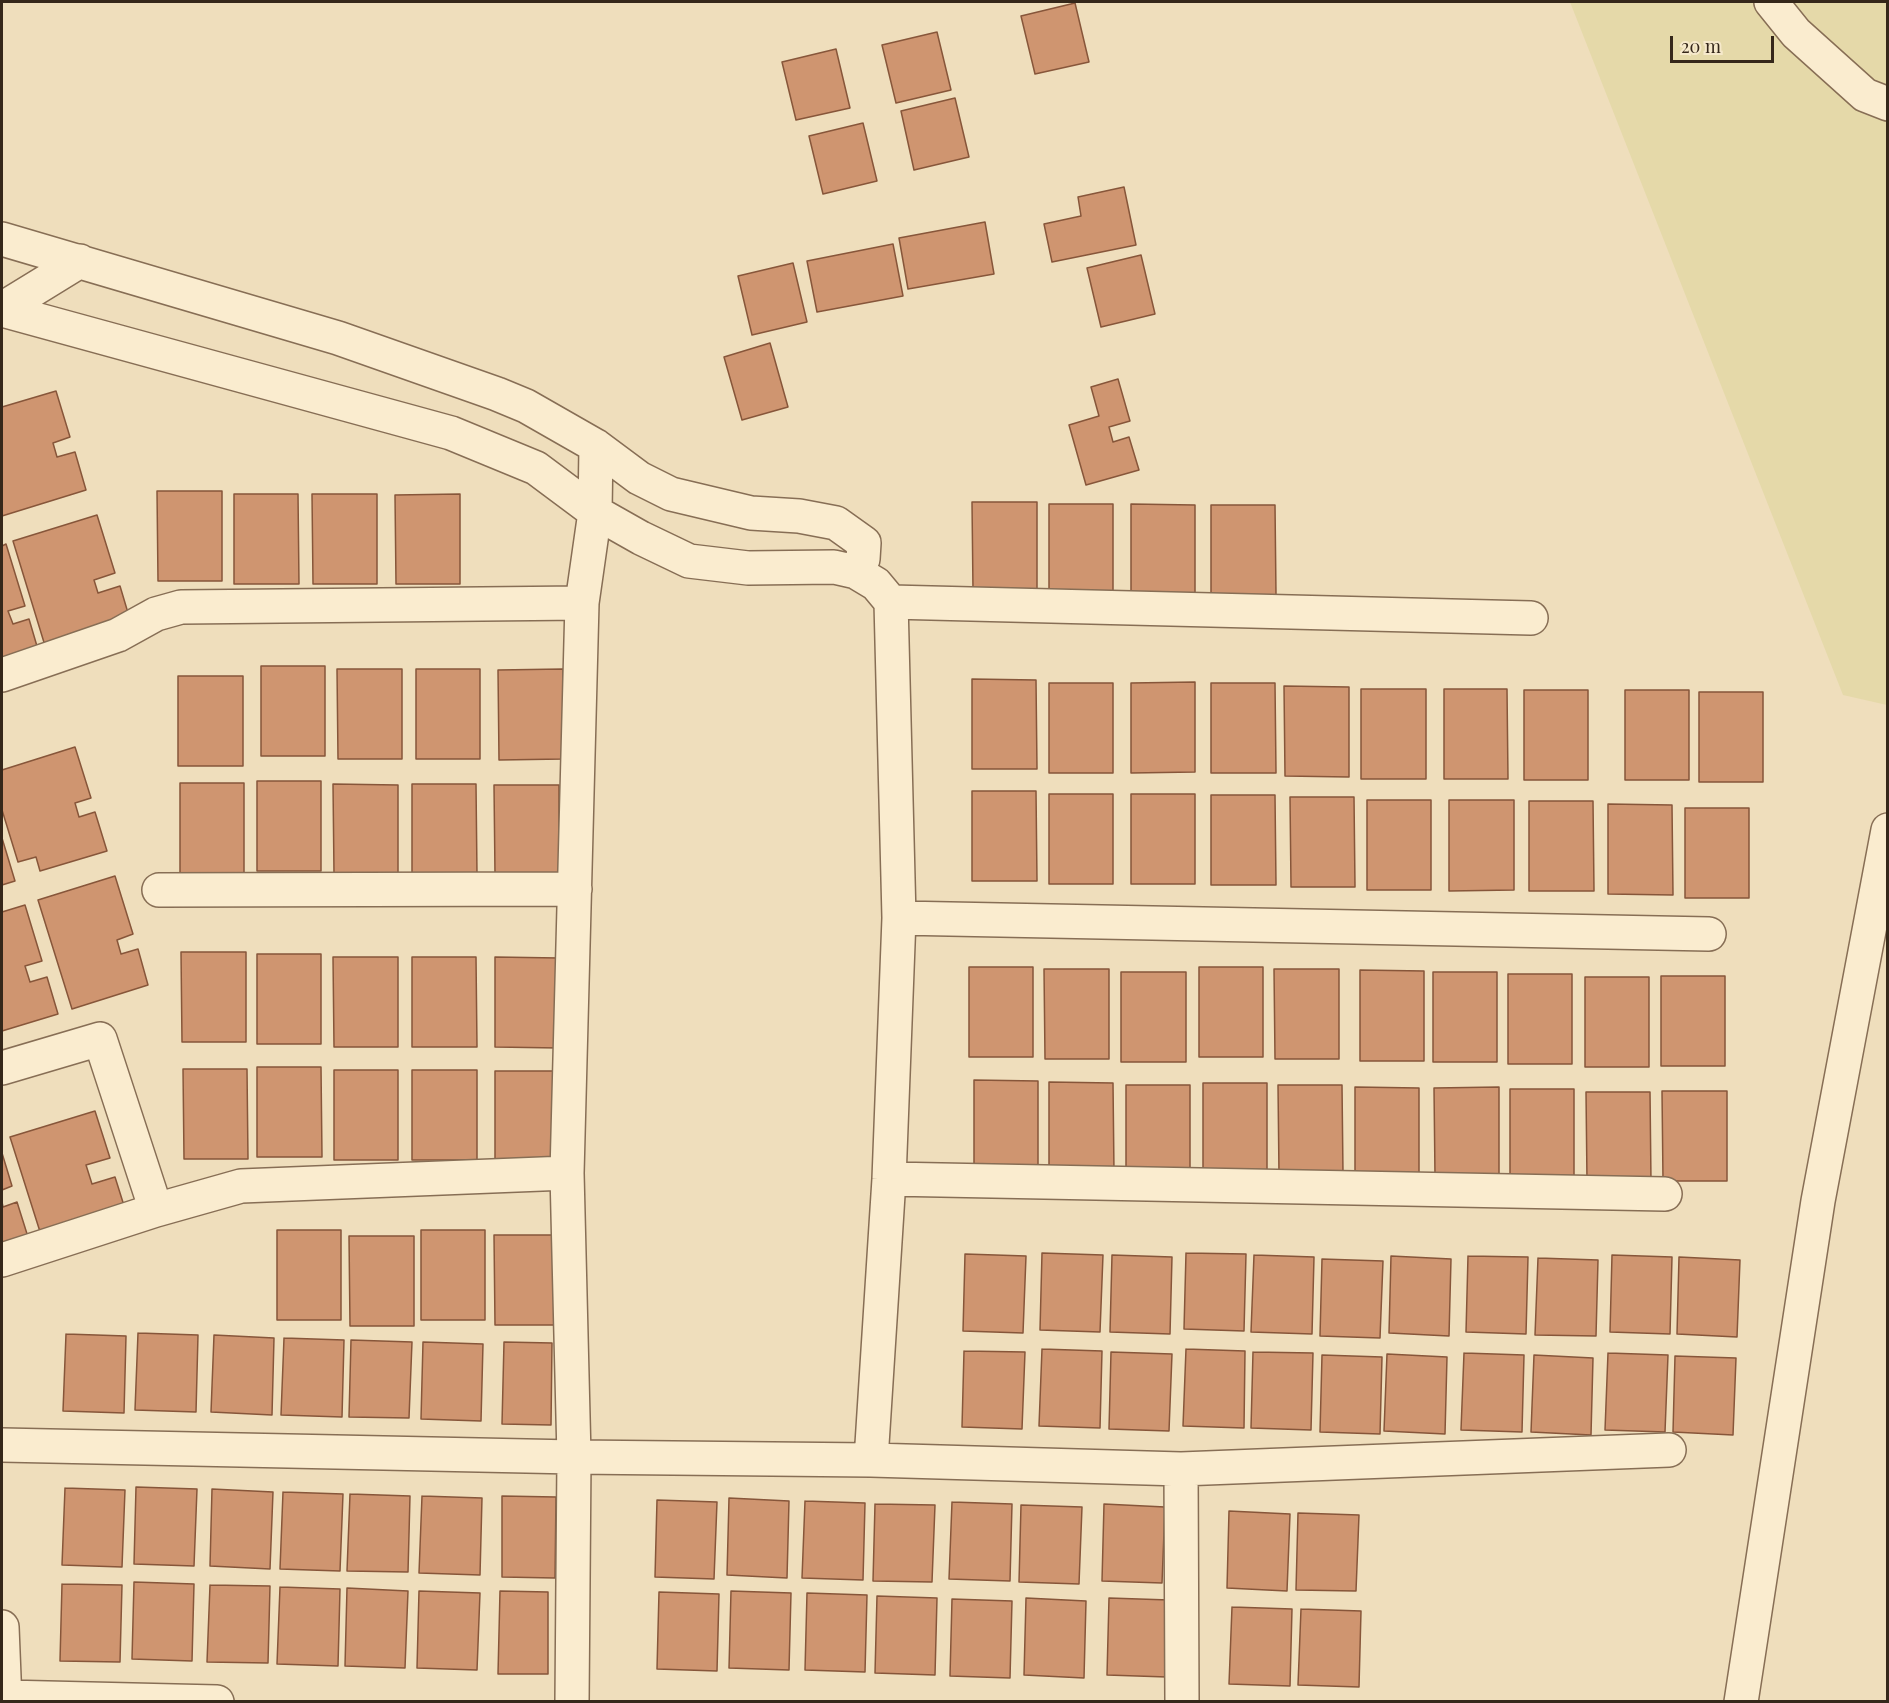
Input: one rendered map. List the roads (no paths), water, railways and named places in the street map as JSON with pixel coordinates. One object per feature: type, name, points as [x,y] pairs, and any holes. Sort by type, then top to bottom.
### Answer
[{"type":"street","points":[[1771,2],[1796,33],[1865,95],[1887,104]]},
{"type":"street","points":[[2,239],[338,338],[497,394],[526,406],[596,446],[639,478],[671,495],[751,513],[799,516],[836,524],[864,543],[863,559],[856,572]]},
{"type":"street","points":[[2,309],[80,261]]},
{"type":"street","points":[[2,309],[451,433],[536,468],[595,512],[689,561],[748,568],[834,567],[856,572],[876,584],[891,602],[899,918],[889,1179],[872,1460]]},
{"type":"street","points":[[572,1701],[574,1457],[567,1173],[582,603],[595,512],[596,446]]},
{"type":"street","points":[[891,602],[1531,618]]},
{"type":"street","points":[[2,675],[118,635],[156,614],[181,608],[582,603]]},
{"type":"street","points":[[1741,1701],[1818,1201],[1887,830]]},
{"type":"street","points":[[159,890],[575,890]]},
{"type":"street","points":[[899,918],[1709,934]]},
{"type":"street","points":[[2,1068],[100,1040],[156,1210]]},
{"type":"street","points":[[2,1260],[156,1210],[241,1186],[567,1173]]},
{"type":"street","points":[[889,1179],[1665,1194]]},
{"type":"street","points":[[2,1445],[574,1457],[872,1460],[1181,1468],[1670,1450]]},
{"type":"street","points":[[1181,1468],[1182,1701]]},
{"type":"street","points":[[2,1627],[5,1699],[217,1701]]}]
